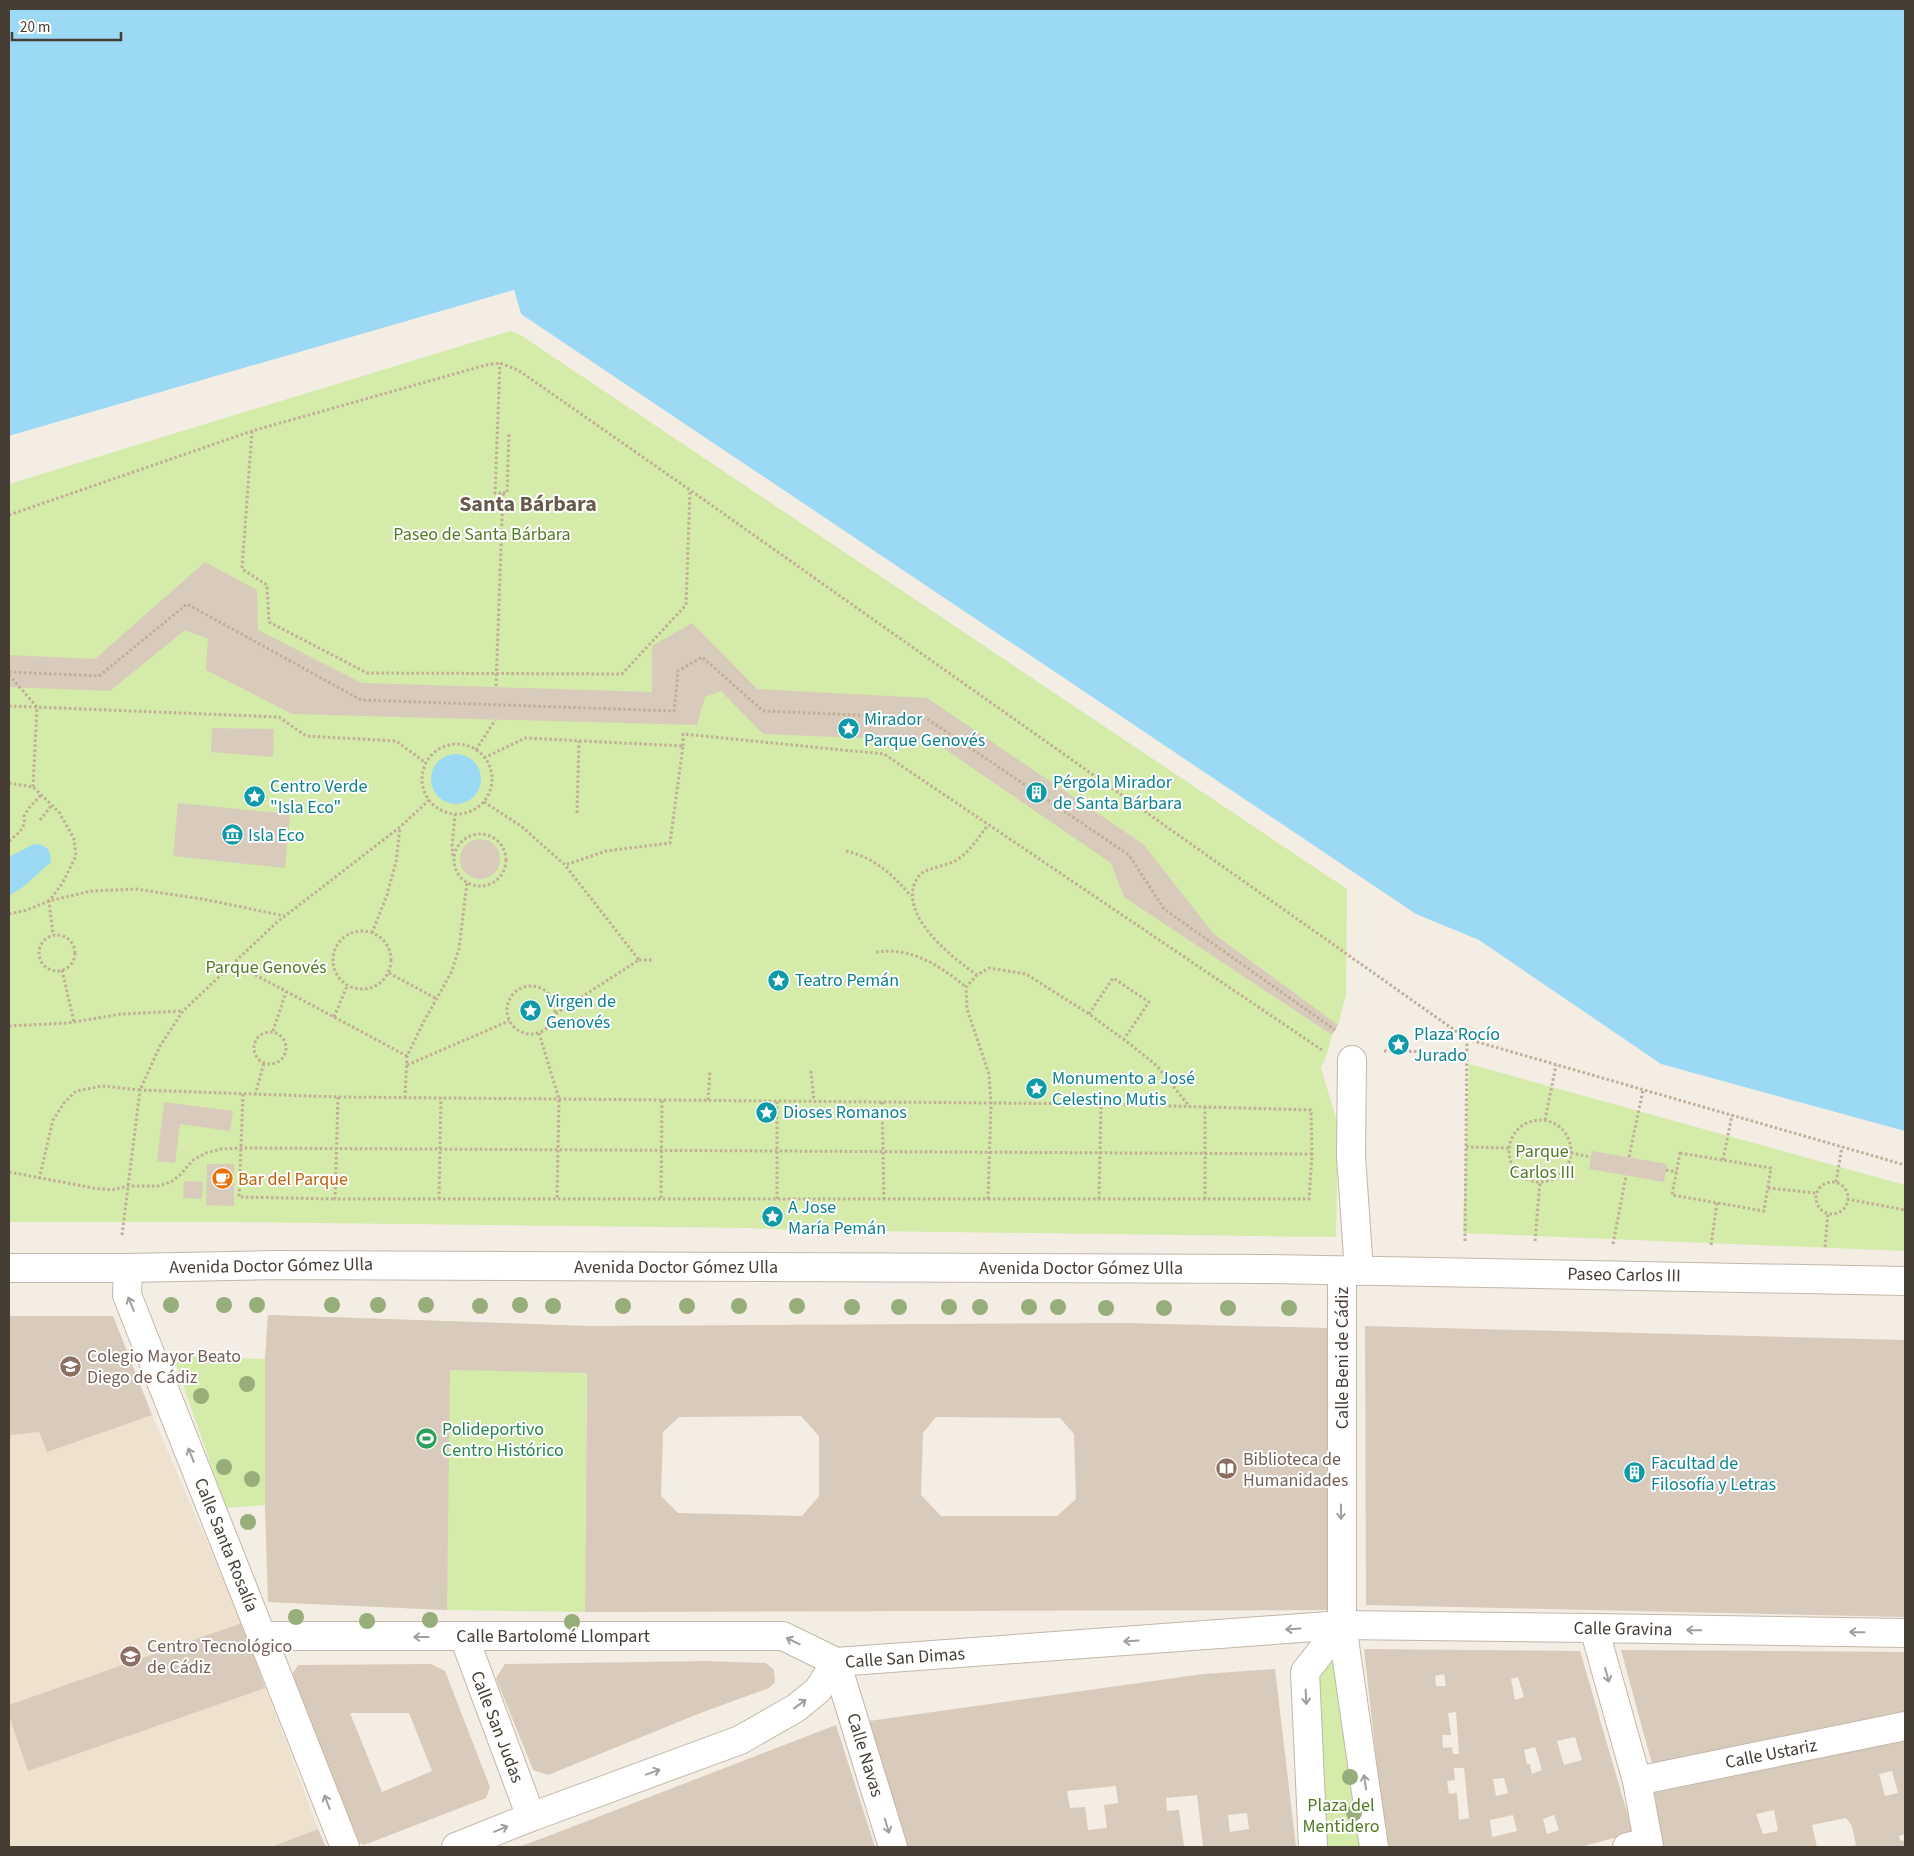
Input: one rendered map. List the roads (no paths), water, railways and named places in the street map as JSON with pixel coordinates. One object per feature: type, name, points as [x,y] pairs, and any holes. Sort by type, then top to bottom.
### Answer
[{"type":"street","points":[[1350,1271],[1352,1060]]},
{"type":"street","name":"Avenida Doctor Gómez Ulla","points":[[9,1268],[285,1265],[1267,1269],[1350,1271]]},
{"type":"street","name":"Calle Santa Rosalía","points":[[123,1268],[128,1295],[345,1847]]},
{"type":"street","name":"Paseo Carlos III","points":[[1350,1271],[1499,1272],[1905,1281]]},
{"type":"street","name":"Calle Beni de Cádiz","points":[[1342,1625],[1350,1271]]},
{"type":"street","points":[[1314,1847],[1305,1672],[1342,1625]]},
{"type":"street","points":[[1342,1625],[1374,1847]]},
{"type":"street","name":"Calle Gravina","points":[[1342,1625],[1905,1633]]},
{"type":"street","name":"Calle San Dimas","points":[[467,1845],[531,1817],[740,1740],[796,1708],[818,1690],[836,1662],[1342,1625]]},
{"type":"street","points":[[1594,1628],[1637,1781],[1641,1846]]},
{"type":"street","name":"Calle Bartolomé Llompart","points":[[263,1636],[784,1636],[836,1662]]},
{"type":"street","name":"Calle San Judas","points":[[464,1637],[531,1817]]},
{"type":"street","name":"Calle Navas","points":[[836,1662],[893,1847]]},
{"type":"street","name":"Calle Ustariz","points":[[1637,1781],[1905,1726]]},
{"type":"water","points":[[9,9],[1905,9],[1905,1131],[1661,1064],[1479,940],[1416,914],[521,314],[514,290],[9,436]]},
{"type":"water","points":[[456,754],[474,761],[481,779],[474,797],[456,804],[438,797],[431,779],[438,761]]},
{"type":"water","points":[[34,844],[42,845],[47,849],[51,862],[23,887],[9,896],[9,857]]},
{"type":"place","name":"Mirador Parque Genovés","points":[[848,729]]},
{"type":"place","name":"Pérgola Mirador de Santa Bárbara","points":[[1037,792]]},
{"type":"place","name":"Centro Verde \"Isla Eco\"","points":[[254,796]]},
{"type":"place","name":"Isla Eco","points":[[232,835]]},
{"type":"place","name":"Teatro Pemán","points":[[779,980]]},
{"type":"place","name":"Virgen de Genovés","points":[[530,1011]]},
{"type":"place","name":"Plaza Rocío Jurado","points":[[1398,1044]]},
{"type":"place","name":"Monumento a José Celestino Mutis","points":[[1036,1088]]},
{"type":"place","name":"Dioses Romanos","points":[[767,1112]]},
{"type":"place","name":"Bar del Parque","points":[[222,1179]]},
{"type":"place","name":"A Jose María Pemán","points":[[772,1217]]},
{"type":"place","name":"Colegio Mayor Beato Diego de Cádiz","points":[[71,1366]]},
{"type":"place","name":"Polideportivo Centro Histórico","points":[[426,1439]]},
{"type":"place","name":"Biblioteca de Humanidades","points":[[1227,1469]]},
{"type":"place","name":"Facultad de Filosofía y Letras","points":[[1635,1473]]},
{"type":"place","name":"Centro Tecnológico de Cádiz","points":[[131,1656]]},
{"type":"district","name":"Santa Bárbara","points":[[528,504]]},
{"type":"park label","name":"Paseo de Santa Bárbara","points":[[482,534]]},
{"type":"park label","name":"Parque Genovés","points":[[266,967]]},
{"type":"park label","name":"Parque Carlos III","points":[[1542,1161]]},
{"type":"park label","name":"Plaza del Mentidero","points":[[1341,1815]]}]
